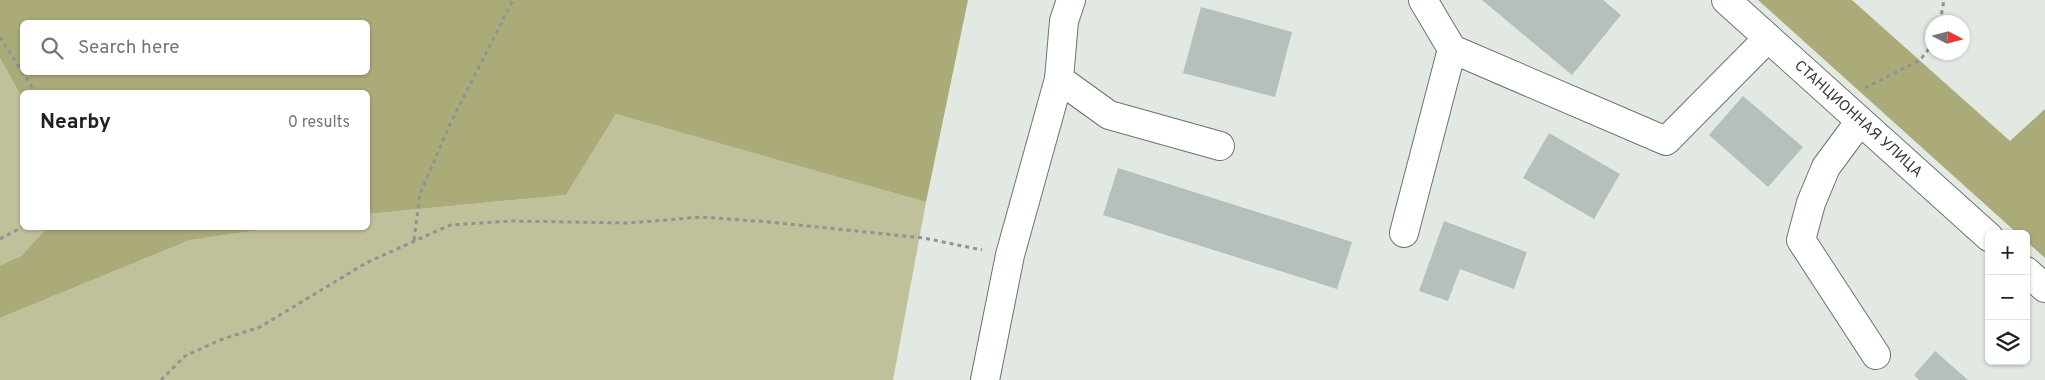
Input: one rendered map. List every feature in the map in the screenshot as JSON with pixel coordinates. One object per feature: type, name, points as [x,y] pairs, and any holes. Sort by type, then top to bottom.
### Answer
[{"type":"street","points":[[985,380],[1010,256],[1058,79],[1064,21],[1071,0]]},
{"type":"street","points":[[1423,0],[1452,49],[1666,141],[1768,38]]},
{"type":"street","name":"СТАНЦИОННАЯ УЛИЦА","points":[[1726,0],[1985,233]]},
{"type":"street","points":[[1404,233],[1452,49]]},
{"type":"street","points":[[1058,79],[1109,115],[1220,146]]},
{"type":"street","points":[[1860,121],[1826,167],[1811,203],[1800,240],[1876,355]]},
{"type":"street","points":[[2030,275],[2045,288]]},
{"type":"path","points":[[414,240],[420,194],[450,124],[513,0]]},
{"type":"path","points":[[1941,15],[1944,0]]},
{"type":"path","points":[[0,37],[20,68]]},
{"type":"path","points":[[1838,101],[1920,60],[1925,54]]},
{"type":"path","points":[[24,75],[34,90]]},
{"type":"path","points":[[161,380],[186,356],[220,340],[260,327],[366,263],[450,225],[511,222],[628,223],[701,217],[924,238],[1010,256]]},
{"type":"path","points":[[0,239],[20,228]]},
{"type":"green space","points":[[0,0],[968,0],[926,202],[616,114],[566,195],[370,214],[370,90],[20,90],[20,94],[0,58]]},
{"type":"green space","points":[[1758,0],[1852,0],[2010,141],[2045,109],[2045,258],[2030,245],[2030,230],[2014,230]]},
{"type":"green space","points":[[0,58],[20,94],[20,230],[45,230],[21,256],[0,265]]},
{"type":"green space","points":[[616,114],[926,202],[893,380],[0,380],[0,318],[190,240],[259,230],[370,230],[370,214],[566,195]]},
{"type":"green space","points":[[45,230],[259,230],[190,240],[0,318],[0,265],[21,256]]},
{"type":"building","points":[[1482,0],[1603,0],[1621,15],[1572,75]]},
{"type":"building","points":[[1201,7],[1292,32],[1275,97],[1183,73]]},
{"type":"building","points":[[1743,96],[1803,147],[1768,187],[1709,135]]},
{"type":"building","points":[[1549,133],[1620,174],[1594,219],[1523,178]]},
{"type":"building","points":[[1118,168],[1352,242],[1337,289],[1103,215]]},
{"type":"building","points":[[1444,221],[1527,252],[1514,289],[1460,269],[1448,301],[1419,291]]},
{"type":"building","points":[[1935,351],[1968,380],[1919,380],[1914,375]]}]
